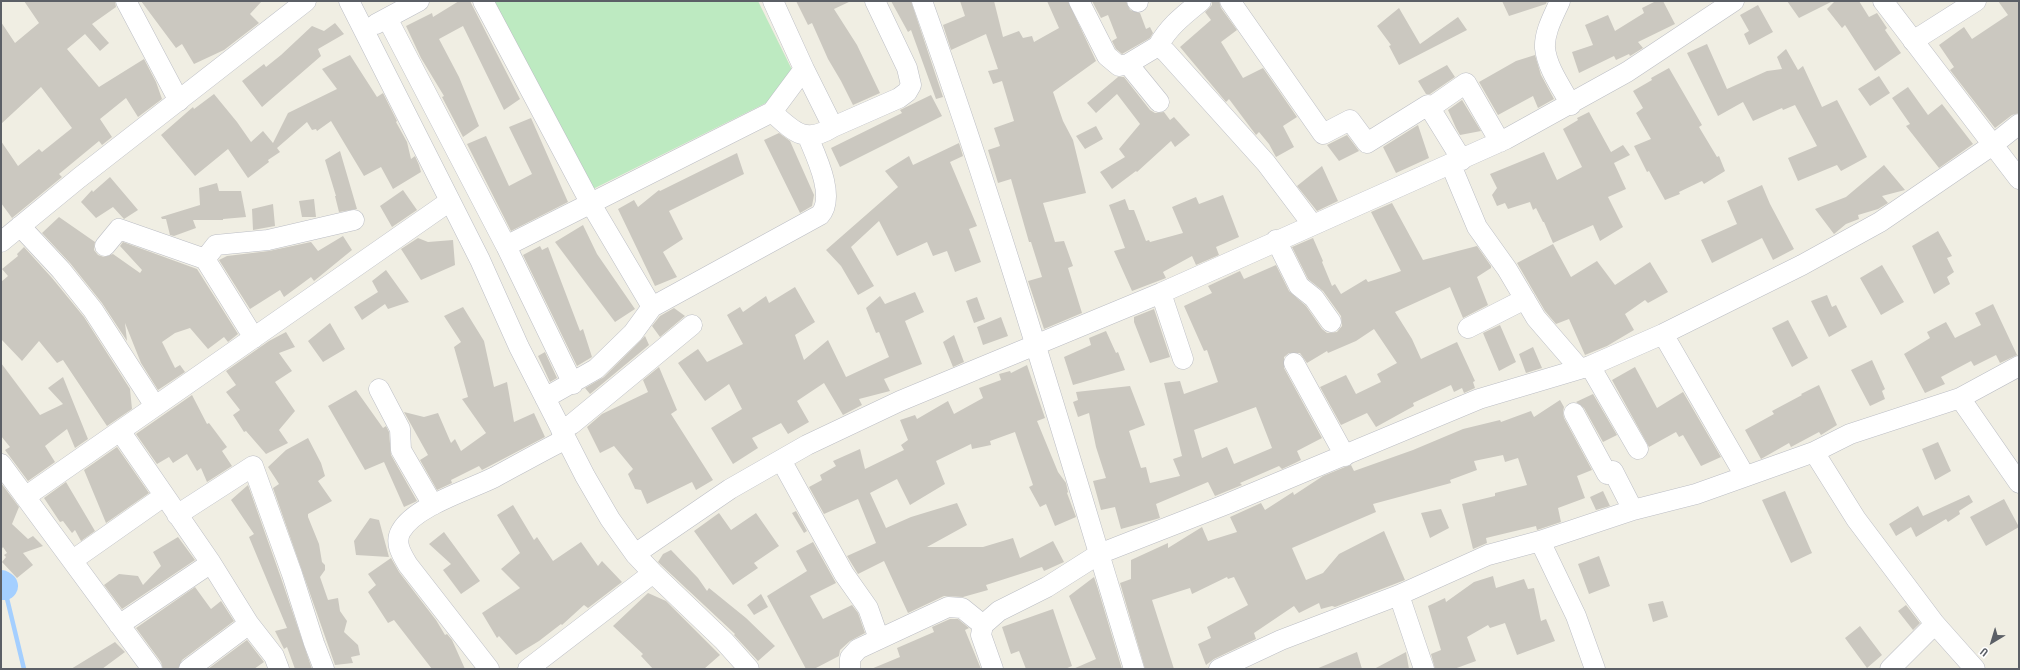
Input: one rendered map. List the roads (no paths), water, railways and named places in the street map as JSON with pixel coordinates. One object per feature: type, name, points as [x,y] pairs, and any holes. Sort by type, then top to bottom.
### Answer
[{"type":"street","points":[[126,1],[179,101]]},
{"type":"street","points":[[1,242],[79,178],[306,1]]},
{"type":"street","points":[[349,1],[365,30],[450,201],[545,398],[610,518],[635,554],[724,641],[748,669]]},
{"type":"street","points":[[365,30],[418,1]]},
{"type":"street","points":[[483,1],[591,204],[652,307]]},
{"type":"street","points":[[773,1],[804,69],[833,127]]},
{"type":"street","points":[[772,112],[796,132],[808,137],[820,135],[833,127],[899,98],[907,92],[910,85],[908,68],[875,1]]},
{"type":"street","points":[[922,1],[948,76],[1035,346],[1134,669]]},
{"type":"street","points":[[1079,1],[1107,56],[1119,66],[1128,64],[1158,46],[1167,31],[1178,19],[1201,1]]},
{"type":"street","points":[[1230,1],[1323,134],[1350,120],[1367,143],[1428,105],[1456,163],[1477,227],[1507,269],[1536,318],[1585,368],[1638,449]]},
{"type":"street","points":[[1560,1],[1548,29],[1545,48],[1550,66],[1571,104]]},
{"type":"street","points":[[635,554],[730,488],[807,445],[900,401],[1035,346],[1161,292],[1312,224],[1456,163],[1500,142],[1627,72],[1734,1]]},
{"type":"street","points":[[1883,1],[2019,178]]},
{"type":"street","points":[[1913,41],[1976,1]]},
{"type":"street","points":[[387,18],[506,246],[573,384]]},
{"type":"street","points":[[1158,46],[1166,52],[1266,163],[1312,224]]},
{"type":"street","points":[[1128,64],[1159,102]]},
{"type":"street","points":[[506,246],[772,112],[804,69]]},
{"type":"street","points":[[1430,108],[1466,83],[1500,142]]},
{"type":"street","points":[[993,669],[981,635],[983,625],[999,612],[1047,586],[1099,554],[1346,456],[1479,400],[1585,368],[1663,334],[1802,265],[1880,222],[1994,144],[2019,124]]},
{"type":"street","points":[[545,398],[573,384],[596,369],[632,333],[652,307],[820,215],[824,210],[827,200],[822,174],[808,137]]},
{"type":"street","points":[[25,497],[450,201]]},
{"type":"street","points":[[205,259],[216,245],[268,240],[354,220]]},
{"type":"street","points":[[20,226],[61,270],[93,310],[156,406]]},
{"type":"street","points":[[105,246],[119,229],[205,259],[254,338]]},
{"type":"street","points":[[1276,240],[1299,286],[1314,298],[1331,322]]},
{"type":"street","points":[[1161,292],[1183,359]]},
{"type":"street","points":[[1468,328],[1525,299]]},
{"type":"street","points":[[489,669],[408,565],[399,550],[400,532],[408,520],[433,505],[494,477],[564,435],[572,424],[692,325]]},
{"type":"street","points":[[1663,334],[1745,476]]},
{"type":"street","points":[[1294,362],[1346,456]]},
{"type":"street","points":[[1219,669],[1281,640],[1399,595],[1488,555],[1540,542],[1634,510],[1696,494],[1814,452],[1850,434],[1960,398],[2019,366]]},
{"type":"street","points":[[379,389],[400,429],[401,450],[433,505]]},
{"type":"street","points":[[1960,398],[2019,483]]},
{"type":"street","points":[[1574,413],[1607,474],[1613,471],[1634,510]]},
{"type":"street","points":[[120,431],[210,563],[249,624],[274,656],[279,669]]},
{"type":"street","points":[[1814,452],[1856,519],[1935,624],[1975,669]]},
{"type":"street","points":[[781,460],[844,574],[868,608],[879,639]]},
{"type":"street","points":[[1,464],[73,560],[95,594],[152,669]]},
{"type":"street","points":[[177,516],[252,466],[292,574],[324,669]]},
{"type":"street","points":[[73,560],[164,496]]},
{"type":"street","points":[[1540,542],[1576,616],[1595,669]]},
{"type":"street","points":[[119,625],[210,563]]},
{"type":"street","points":[[528,669],[653,573]]},
{"type":"street","points":[[1399,595],[1424,669]]},
{"type":"street","points":[[850,669],[850,658],[858,649],[948,607],[962,608],[983,625]]},
{"type":"street","points":[[189,669],[249,624]]},
{"type":"street","points":[[1890,669],[1935,624]]},
{"type":"waterway","points":[[4,586],[24,669]]}]
